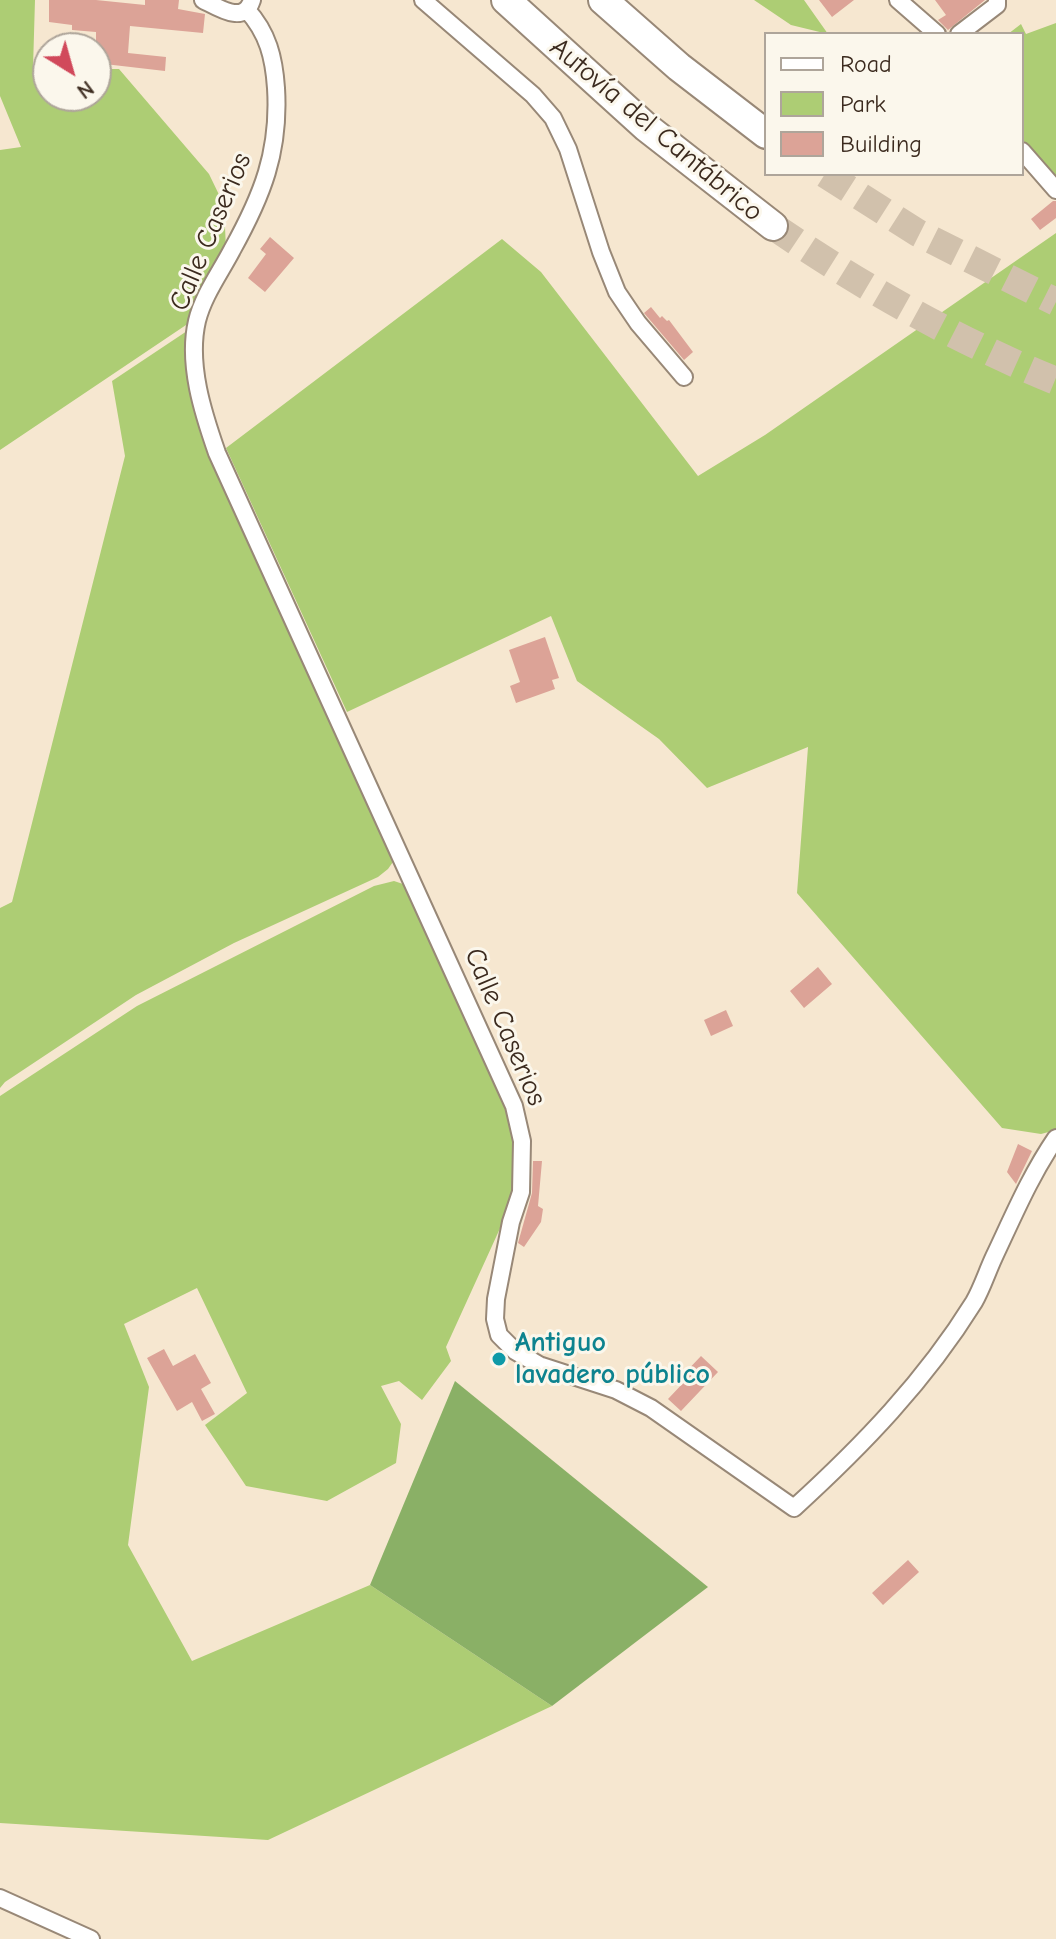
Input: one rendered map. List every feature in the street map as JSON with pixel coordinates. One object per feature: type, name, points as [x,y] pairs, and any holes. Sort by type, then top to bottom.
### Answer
[{"type":"highway","name":"Autovía del Cantábrico","points":[[506,0],[646,127],[773,226]]},
{"type":"highway","points":[[603,0],[679,67],[764,132]]},
{"type":"street","name":"Calle Caserios","points":[[203,0],[240,14],[249,5],[266,36],[275,64],[277,97],[273,156],[262,193],[210,289],[198,319],[195,336],[202,411],[217,453],[514,1106],[522,1141],[521,1192],[511,1222],[496,1299],[495,1319],[499,1335],[515,1351],[539,1365],[616,1390],[651,1408],[794,1508],[855,1452],[901,1402],[951,1334],[975,1300],[1037,1167],[1056,1138]]},
{"type":"street","points":[[423,0],[546,109],[568,149],[617,292],[638,323],[684,377]]},
{"type":"street","points":[[898,0],[935,32]]},
{"type":"street","points":[[962,32],[997,5],[997,0]]},
{"type":"street","points":[[1024,153],[1056,190]]},
{"type":"street","points":[[0,1898],[91,1939]]},
{"type":"green space","points":[[0,0],[35,0],[32,112],[112,112],[112,69],[119,69],[209,174],[224,205],[226,249],[189,323],[0,450],[0,150],[21,147],[0,96]]},
{"type":"green space","points":[[754,0],[804,0],[827,32],[791,25]]},
{"type":"green space","points":[[1056,23],[1056,178],[1024,141],[1024,32],[1011,32],[1021,24],[1026,34]]},
{"type":"green space","points":[[1056,233],[1056,1130],[1041,1134],[1002,1128],[797,893],[808,747],[707,788],[659,739],[577,681],[551,616],[347,712],[226,448],[502,239],[541,272],[698,476],[765,435]]},
{"type":"green space","points":[[187,331],[196,405],[211,462],[275,592],[395,859],[378,877],[234,943],[136,995],[0,1088],[0,908],[12,902],[125,456],[112,381]]},
{"type":"green space","points":[[394,881],[406,885],[511,1112],[517,1160],[512,1202],[446,1347],[451,1361],[422,1400],[399,1381],[381,1386],[401,1424],[396,1463],[327,1501],[246,1486],[205,1425],[247,1393],[197,1288],[124,1324],[149,1387],[128,1545],[192,1661],[370,1585],[552,1706],[268,1840],[0,1823],[0,1096],[137,1006],[374,886]]},
{"type":"green space","points":[[455,1381],[708,1587],[552,1706],[370,1585]]},
{"type":"building","points":[[49,0],[96,0],[145,5],[145,0],[179,0],[178,9],[205,14],[203,33],[130,26],[128,53],[166,57],[165,71],[112,65],[112,32],[72,30],[72,25],[49,22]]},
{"type":"building","points":[[819,0],[854,0],[832,17]]},
{"type":"building","points":[[935,0],[985,0],[948,30],[938,20],[946,15]]},
{"type":"building","points":[[1056,201],[1056,218],[1040,230],[1031,219]]},
{"type":"building","points":[[270,237],[294,258],[265,292],[248,278],[266,254],[260,249]]},
{"type":"building","points":[[651,307],[660,318],[669,320],[693,352],[684,360],[644,313]]},
{"type":"building","points":[[545,637],[559,678],[552,680],[555,689],[516,703],[510,686],[520,682],[509,650]]},
{"type":"building","points":[[818,967],[832,984],[804,1008],[790,991]]},
{"type":"building","points":[[726,1010],[733,1026],[711,1036],[704,1020]]},
{"type":"building","points":[[1018,1144],[1032,1151],[1016,1184],[1007,1172]]},
{"type":"building","points":[[533,1161],[542,1161],[538,1206],[543,1209],[541,1222],[524,1247],[518,1243],[532,1193]]},
{"type":"building","points":[[164,1349],[173,1366],[195,1354],[211,1383],[201,1389],[215,1414],[202,1421],[192,1402],[177,1411],[147,1358]]},
{"type":"building","points":[[701,1356],[718,1372],[681,1411],[668,1399],[685,1381],[681,1377]]},
{"type":"building","points":[[908,1560],[919,1572],[883,1605],[872,1593]]},
{"type":"tunnel","points":[[828,176],[918,233],[1056,302]]},
{"type":"tunnel","points":[[773,226],[910,311],[1056,381]]},
{"type":"place","name":"Antiguo lavadero público","points":[[499,1359]]}]
